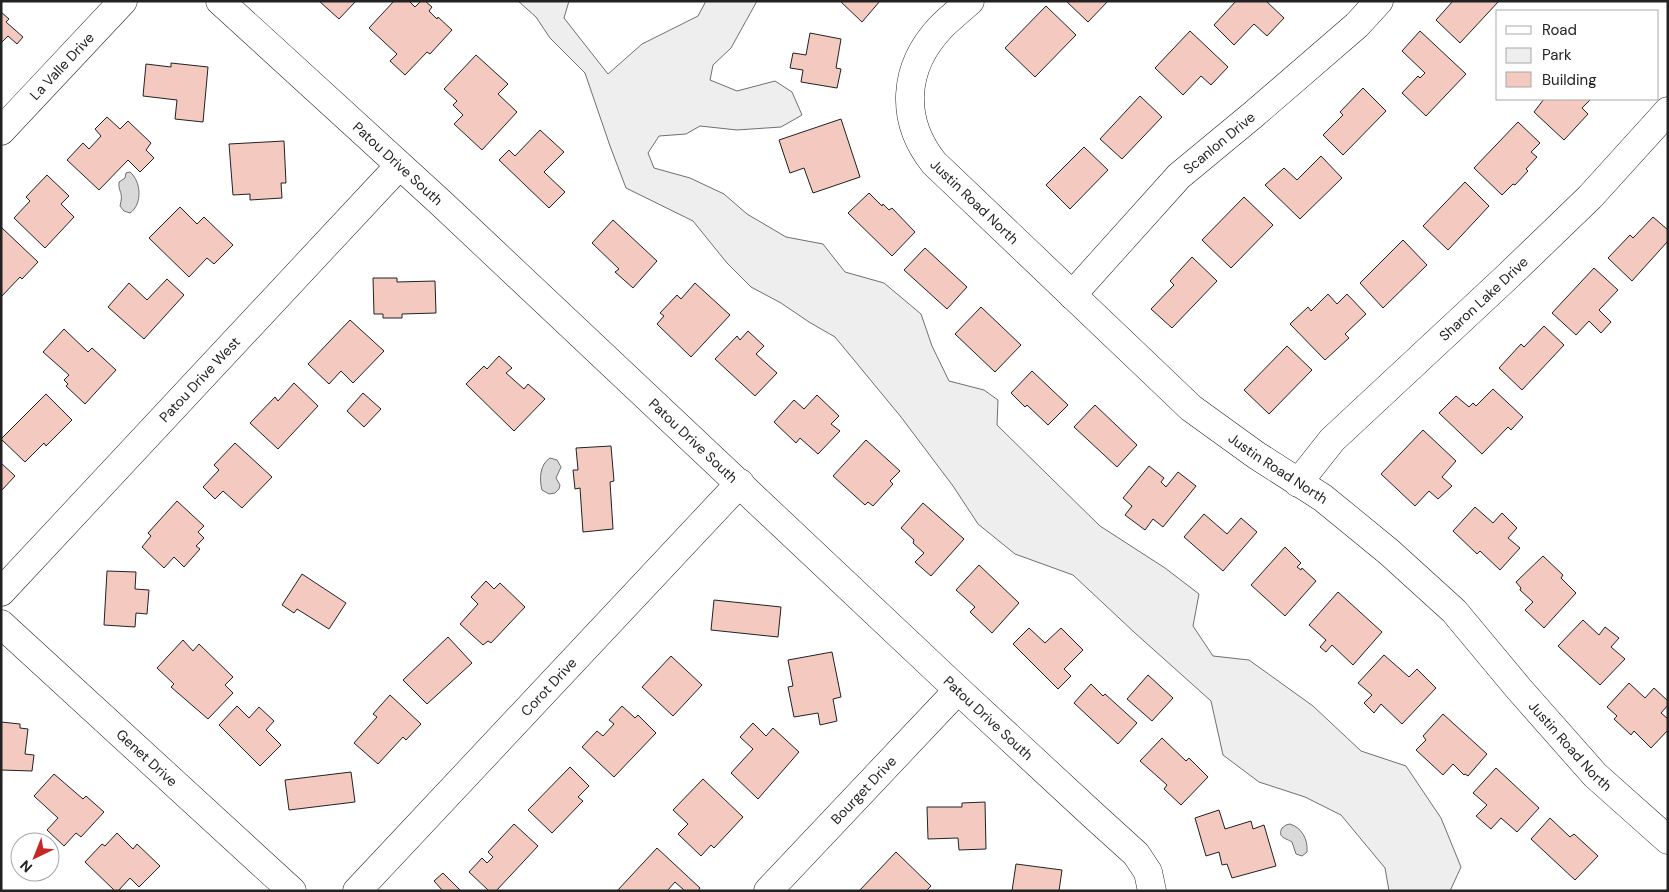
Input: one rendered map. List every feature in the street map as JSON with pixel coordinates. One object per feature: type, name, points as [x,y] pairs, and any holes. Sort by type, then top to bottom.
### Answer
[{"type":"street","name":"La Valle Drive","points":[[1,130],[123,1]]},
{"type":"street","name":"Patou Drive South","points":[[220,1],[441,203],[958,690],[1136,854],[1148,872],[1152,891]]},
{"type":"street","name":"Justin Road North","points":[[970,1],[941,28],[925,48],[916,64],[910,91],[911,119],[925,152],[934,163],[1191,408],[1298,483],[1323,498],[1389,552],[1454,611],[1519,689],[1595,775],[1668,840]]},
{"type":"street","name":"Scanlon Drive","points":[[1072,295],[1179,176],[1357,25],[1379,1]]},
{"type":"street","name":"Sharon Lake Drive","points":[[1298,483],[1332,440],[1590,196],[1668,112]]},
{"type":"street","name":"Patou Drive West","points":[[1,592],[399,166]]},
{"type":"street","name":"Corot Drive","points":[[357,891],[740,483]]},
{"type":"street","name":"Genet Drive","points":[[1,624],[292,891]]},
{"type":"street","name":"Bourget Drive","points":[[768,891],[958,690]]},
{"type":"green space","points":[[518,1],[569,1],[564,18],[608,74],[642,44],[698,16],[706,1],[757,1],[731,48],[713,65],[710,80],[737,91],[775,81],[792,92],[802,115],[781,127],[737,130],[700,126],[686,134],[659,136],[648,153],[654,168],[690,178],[724,194],[747,214],[786,237],[823,244],[845,272],[884,283],[921,314],[932,346],[949,381],[984,390],[998,400],[997,425],[1100,526],[1165,568],[1199,594],[1193,626],[1213,656],[1249,660],[1313,706],[1361,751],[1406,766],[1441,818],[1461,867],[1450,891],[1389,891],[1385,868],[1341,815],[1305,797],[1259,782],[1223,755],[1211,701],[1073,575],[1015,554],[978,524],[953,486],[901,417],[835,337],[781,303],[751,287],[727,263],[693,221],[626,188],[585,73],[550,38],[536,17]]},
{"type":"shaded area","points":[[130,172],[136,181],[139,198],[130,213],[124,211],[120,206],[119,182],[125,178],[126,173]]},
{"type":"shaded area","points":[[550,458],[557,460],[561,467],[556,478],[560,485],[559,489],[555,493],[549,494],[542,490],[541,477],[542,468]]},
{"type":"shaded area","points":[[1290,824],[1298,828],[1305,838],[1307,852],[1302,856],[1296,854],[1292,842],[1281,836],[1282,828]]},
{"type":"building","points":[[319,1],[354,1],[355,2],[339,19]]},
{"type":"building","points":[[394,1],[409,1],[415,7],[421,1],[425,1],[432,7],[429,11],[452,30],[430,54],[427,52],[405,75],[390,61],[397,54],[369,28]]},
{"type":"building","points":[[840,1],[880,1],[862,22]]},
{"type":"building","points":[[1066,1],[1108,1],[1088,22]]},
{"type":"building","points":[[1236,1],[1266,1],[1284,18],[1267,36],[1254,24],[1234,45],[1214,25]]},
{"type":"building","points":[[1453,1],[1499,1],[1460,43],[1436,20]]},
{"type":"building","points":[[1046,6],[1076,35],[1035,77],[1005,48]]},
{"type":"building","points":[[1,12],[9,19],[6,22],[23,37],[17,44],[8,36],[1,43]]},
{"type":"building","points":[[1190,31],[1228,67],[1211,85],[1201,76],[1183,95],[1155,68]]},
{"type":"building","points":[[1420,31],[1466,74],[1426,116],[1402,93],[1418,76],[1420,78],[1425,73],[1402,51]]},
{"type":"building","points":[[810,33],[841,39],[836,68],[841,69],[837,88],[801,82],[803,70],[790,68],[793,53],[806,55]]},
{"type":"building","points":[[476,55],[508,84],[498,94],[517,112],[482,150],[454,124],[463,115],[453,105],[457,101],[444,89]]},
{"type":"building","points":[[171,63],[208,67],[203,122],[175,119],[177,100],[143,96],[146,64],[171,67]]},
{"type":"building","points":[[1363,88],[1386,111],[1343,155],[1323,135],[1343,115],[1340,112]]},
{"type":"building","points":[[1140,96],[1162,117],[1122,159],[1100,139]]},
{"type":"building","points":[[1543,100],[1590,100],[1582,108],[1588,114],[1564,140],[1534,112]]},
{"type":"building","points":[[107,117],[120,129],[128,121],[151,143],[146,150],[154,158],[140,172],[128,160],[99,190],[67,160],[83,143],[89,149],[101,136],[95,129]]},
{"type":"building","points":[[841,119],[860,177],[813,193],[804,168],[790,173],[779,140]]},
{"type":"building","points":[[1518,122],[1540,143],[1531,152],[1537,157],[1526,169],[1528,171],[1502,195],[1474,168]]},
{"type":"building","points":[[540,130],[564,152],[544,172],[565,192],[549,208],[499,160],[509,150],[515,156]]},
{"type":"building","points":[[284,141],[286,183],[281,183],[282,198],[250,200],[250,194],[233,195],[229,144]]},
{"type":"building","points":[[1084,147],[1108,170],[1070,209],[1046,185]]},
{"type":"building","points":[[1321,156],[1342,178],[1300,219],[1265,185],[1284,168],[1297,180]]},
{"type":"building","points":[[47,175],[69,196],[61,204],[74,217],[45,248],[14,218],[30,201],[26,197]]},
{"type":"building","points":[[1465,182],[1489,206],[1448,250],[1423,226]]},
{"type":"building","points":[[869,193],[882,206],[883,204],[889,210],[892,208],[915,232],[892,256],[848,213]]},
{"type":"building","points":[[1244,197],[1273,225],[1231,268],[1202,240]]},
{"type":"building","points":[[180,207],[197,224],[204,217],[233,245],[214,264],[207,258],[189,277],[149,238]]},
{"type":"building","points":[[1653,217],[1668,230],[1668,241],[1632,281],[1608,258],[1630,235],[1633,238]]},
{"type":"building","points":[[613,220],[657,261],[633,288],[615,272],[619,269],[592,243]]},
{"type":"building","points":[[1,227],[38,262],[1,297]]},
{"type":"building","points":[[1403,240],[1427,265],[1383,308],[1360,283]]},
{"type":"building","points":[[925,248],[967,287],[947,309],[904,270]]},
{"type":"building","points":[[1192,257],[1217,281],[1172,328],[1151,309],[1174,285],[1170,281]]},
{"type":"building","points":[[1594,268],[1618,290],[1599,310],[1611,322],[1601,333],[1589,321],[1576,335],[1552,313]]},
{"type":"building","points":[[373,278],[397,278],[397,282],[435,281],[436,313],[402,314],[402,318],[383,318],[383,314],[374,314]]},
{"type":"building","points":[[167,279],[184,295],[144,339],[108,307],[129,283],[147,300]]},
{"type":"building","points":[[695,283],[730,315],[691,357],[657,324],[664,316],[660,313],[677,295],[681,299]]},
{"type":"building","points":[[1328,294],[1337,304],[1347,294],[1366,314],[1345,334],[1349,338],[1325,360],[1290,324],[1308,307],[1311,311]]},
{"type":"building","points":[[981,307],[1021,345],[995,372],[955,334]]},
{"type":"building","points":[[350,320],[384,351],[353,383],[341,371],[329,384],[308,364]]},
{"type":"building","points":[[1544,326],[1564,345],[1522,390],[1499,368],[1521,344],[1524,347]]},
{"type":"building","points":[[64,329],[88,352],[92,348],[116,370],[85,404],[66,386],[68,384],[64,380],[69,375],[43,352]]},
{"type":"building","points":[[748,331],[764,346],[756,354],[777,373],[755,396],[715,359],[737,336],[740,340]]},
{"type":"building","points":[[1287,346],[1312,370],[1269,414],[1244,390]]},
{"type":"building","points":[[499,356],[512,368],[506,373],[524,389],[528,384],[545,399],[514,431],[466,384],[484,366],[487,369]]},
{"type":"building","points":[[1032,371],[1068,405],[1048,425],[1011,393]]},
{"type":"building","points":[[294,383],[318,406],[278,449],[250,423],[275,397],[278,401]]},
{"type":"building","points":[[1493,389],[1523,417],[1511,430],[1508,427],[1482,454],[1439,413],[1456,396],[1469,407],[1473,403],[1476,406]]},
{"type":"building","points":[[363,393],[381,409],[364,427],[347,411]]},
{"type":"building","points":[[46,394],[72,420],[46,446],[44,443],[25,462],[1,439]]},
{"type":"building","points":[[817,395],[839,416],[831,424],[840,431],[818,454],[800,438],[796,443],[774,422],[794,400],[804,409]]},
{"type":"building","points":[[1095,405],[1137,445],[1117,467],[1074,427]]},
{"type":"building","points":[[1423,430],[1456,461],[1442,477],[1452,486],[1438,499],[1429,491],[1415,506],[1381,474]]},
{"type":"building","points":[[866,440],[900,471],[890,481],[893,484],[873,506],[868,502],[865,505],[833,476]]},
{"type":"building","points":[[235,443],[272,477],[242,508],[223,491],[215,499],[203,487],[219,470],[214,465]]},
{"type":"building","points":[[611,446],[614,481],[610,482],[613,529],[583,532],[580,488],[575,489],[573,470],[578,470],[576,448]]},
{"type":"building","points":[[1,463],[15,476],[1,491]]},
{"type":"building","points":[[1149,466],[1164,478],[1161,482],[1166,487],[1178,472],[1196,486],[1163,527],[1153,519],[1145,530],[1125,515],[1132,506],[1123,498]]},
{"type":"building","points":[[177,501],[204,526],[198,532],[204,538],[196,546],[200,549],[184,567],[174,557],[164,568],[142,547],[151,536],[148,533]]},
{"type":"building","points":[[923,503],[964,539],[931,576],[915,562],[924,553],[901,528]]},
{"type":"building","points":[[1475,507],[1493,523],[1502,513],[1517,528],[1508,538],[1520,548],[1500,570],[1480,551],[1477,554],[1453,531]]},
{"type":"building","points":[[1204,514],[1227,534],[1241,518],[1257,532],[1223,571],[1184,537]]},
{"type":"building","points":[[1285,547],[1301,563],[1297,567],[1301,570],[1302,568],[1316,581],[1285,616],[1251,585]]},
{"type":"building","points":[[1543,556],[1563,575],[1561,578],[1576,593],[1544,628],[1525,610],[1533,602],[1520,590],[1521,588],[1516,582]]},
{"type":"building","points":[[979,565],[1019,603],[992,633],[970,612],[975,607],[956,590]]},
{"type":"building","points":[[107,571],[136,572],[135,589],[149,590],[147,614],[136,613],[135,627],[104,625]]},
{"type":"building","points":[[302,574],[346,603],[329,629],[297,609],[294,613],[282,605]]},
{"type":"building","points":[[486,581],[494,589],[500,583],[525,607],[491,643],[488,641],[483,645],[460,624],[478,604],[471,597]]},
{"type":"building","points":[[1338,592],[1382,632],[1353,665],[1332,645],[1326,652],[1320,647],[1326,640],[1309,625]]},
{"type":"building","points":[[714,600],[781,607],[778,637],[711,630]]},
{"type":"building","points":[[1583,620],[1599,635],[1605,627],[1619,638],[1611,647],[1625,659],[1600,685],[1558,646]]},
{"type":"building","points":[[1029,628],[1045,643],[1061,628],[1083,650],[1064,669],[1071,676],[1058,689],[1013,644]]},
{"type":"building","points":[[448,637],[472,663],[427,704],[403,680]]},
{"type":"building","points":[[183,640],[193,651],[199,644],[233,677],[225,685],[233,693],[208,719],[171,687],[174,684],[157,668]]},
{"type":"building","points":[[832,652],[841,697],[833,699],[837,721],[820,725],[818,713],[794,717],[788,687],[793,686],[788,660]]},
{"type":"building","points":[[1384,655],[1409,677],[1417,669],[1436,688],[1402,724],[1381,704],[1374,713],[1364,703],[1372,695],[1358,683]]},
{"type":"building","points":[[671,656],[702,685],[673,716],[642,687]]},
{"type":"building","points":[[1148,675],[1173,698],[1152,721],[1127,699]]},
{"type":"building","points":[[1629,683],[1645,698],[1654,688],[1668,701],[1668,705],[1661,713],[1668,719],[1668,730],[1651,748],[1634,731],[1631,735],[1614,719],[1617,716],[1607,707]]},
{"type":"building","points":[[1091,684],[1137,723],[1118,744],[1074,703]]},
{"type":"building","points":[[390,695],[421,724],[406,740],[403,737],[378,764],[354,743],[377,717],[373,714]]},
{"type":"building","points":[[237,706],[249,718],[259,707],[274,721],[266,730],[281,745],[260,766],[219,725]]},
{"type":"building","points":[[622,706],[635,718],[638,715],[656,733],[614,777],[582,747],[597,731],[603,736],[614,724],[609,720]]},
{"type":"building","points":[[1443,714],[1487,754],[1468,776],[1464,775],[1453,764],[1443,775],[1416,750],[1426,740],[1423,736]]},
{"type":"building","points":[[1,722],[20,724],[20,728],[28,729],[25,754],[34,755],[32,771],[1,770]]},
{"type":"building","points":[[753,723],[766,736],[773,728],[799,752],[758,799],[731,773],[753,749],[740,737]]},
{"type":"building","points":[[1162,738],[1186,761],[1189,758],[1208,777],[1181,805],[1164,789],[1167,785],[1140,761]]},
{"type":"building","points":[[570,767],[589,786],[578,797],[583,801],[552,833],[528,810]]},
{"type":"building","points":[[1496,768],[1539,808],[1517,832],[1501,818],[1491,829],[1476,816],[1487,805],[1473,793]]},
{"type":"building","points":[[351,772],[355,802],[289,810],[285,780]]},
{"type":"building","points":[[54,774],[83,799],[86,796],[104,812],[81,837],[76,833],[64,846],[60,842],[60,832],[49,832],[47,830],[58,818],[34,796]]},
{"type":"building","points":[[703,779],[743,817],[714,848],[711,845],[701,856],[678,834],[688,824],[673,810]]},
{"type":"building","points":[[985,802],[986,849],[959,850],[958,838],[928,839],[927,807],[962,807],[962,803]]},
{"type":"building","points":[[1219,810],[1225,829],[1251,821],[1253,829],[1264,825],[1276,866],[1232,878],[1227,864],[1222,865],[1219,852],[1206,856],[1195,818]]},
{"type":"building","points":[[1550,818],[1570,837],[1574,834],[1598,856],[1575,880],[1531,839]]},
{"type":"building","points":[[514,824],[538,846],[496,891],[489,891],[469,872],[482,858],[487,863],[493,857],[488,852]]},
{"type":"building","points":[[117,833],[133,849],[137,844],[160,866],[139,887],[130,878],[118,891],[115,891],[85,862],[102,844],[105,846]]},
{"type":"building","points":[[657,848],[700,888],[698,891],[685,891],[675,882],[667,891],[617,891]]},
{"type":"building","points":[[896,852],[931,886],[926,891],[859,891]]},
{"type":"building","points":[[1016,864],[1062,870],[1059,891],[1012,891]]},
{"type":"building","points":[[443,873],[461,891],[443,891],[434,881]]}]
